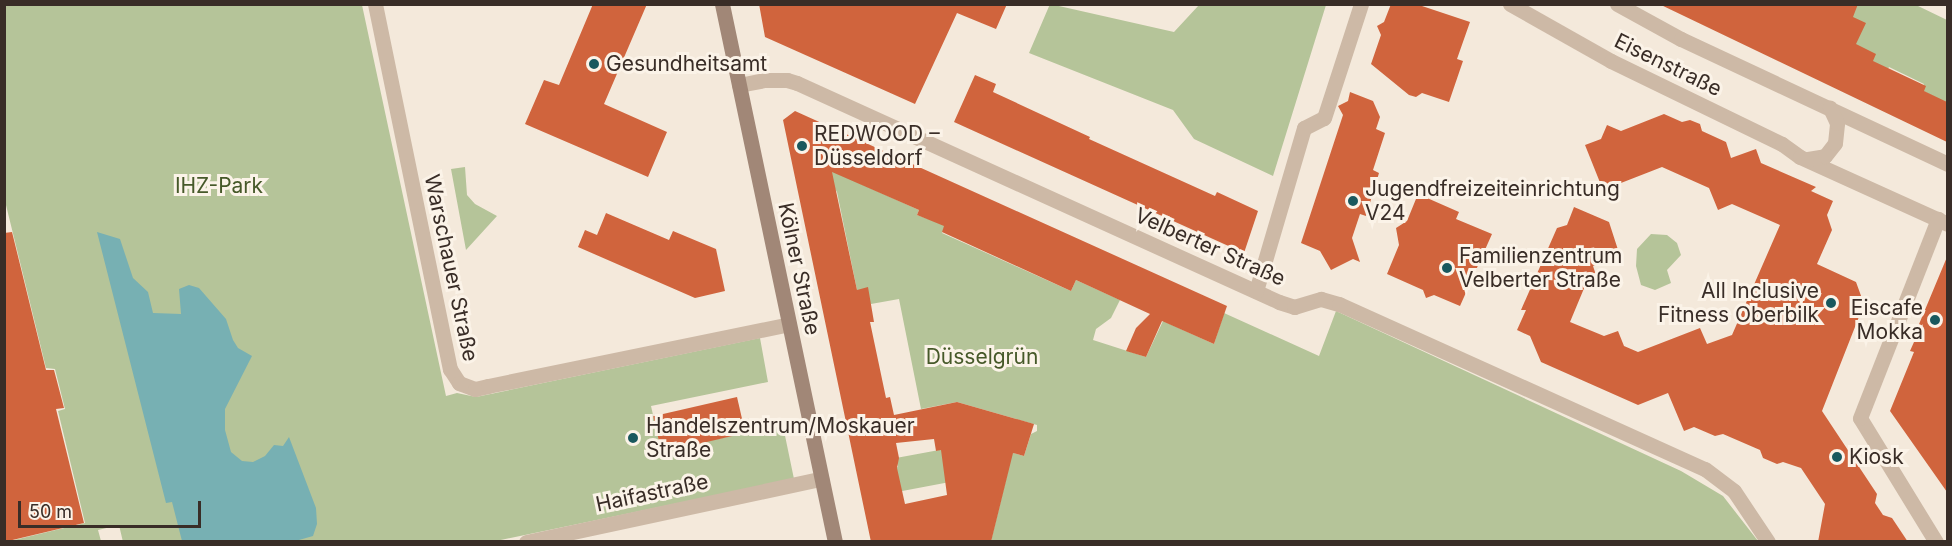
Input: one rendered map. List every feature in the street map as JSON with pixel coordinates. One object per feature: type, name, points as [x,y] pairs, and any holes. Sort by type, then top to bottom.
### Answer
[{"type":"main road","name":"Kölner Straße","points":[[722,4],[835,542]]},
{"type":"street","name":"Warschauer Straße","points":[[375,4],[450,369],[459,383],[475,388],[488,386],[789,324]]},
{"type":"street","points":[[1256,291],[1304,128],[1324,118],[1361,4]]},
{"type":"street","name":"Eisenstraße","points":[[1510,4],[1611,61],[1808,159],[1943,222]]},
{"type":"street","name":"Eisenstraße","points":[[1617,4],[1681,39],[1798,96],[1830,108],[1947,164]]},
{"type":"street","name":"Velberter Straße","points":[[739,85],[764,80],[787,80],[797,83],[1294,307],[1321,299],[1339,304],[1705,469],[1734,491],[1768,542]]},
{"type":"street","points":[[1808,159],[1825,156],[1835,143],[1837,123],[1830,108]]},
{"type":"street","points":[[1936,542],[1860,418],[1943,222]]},
{"type":"street","name":"Haifastraße","points":[[526,542],[821,479]]},
{"type":"green space","points":[[1050,4],[1174,32],[1199,5],[1326,5],[1273,176],[1194,139],[1173,110],[1029,53]]},
{"type":"green space","name":"IHZ-Park","points":[[4,5],[362,5],[446,396],[457,393],[476,397],[760,338],[768,382],[651,406],[661,450],[783,426],[794,479],[496,541],[123,542],[119,525],[98,530],[101,541],[10,541],[85,523],[58,411],[65,409],[55,369],[46,368],[5,201]]},
{"type":"green space","points":[[1855,5],[1916,5],[1947,20],[1947,103],[1921,90],[1924,84],[1889,67],[1887,71],[1869,63],[1854,45],[1848,19]]},
{"type":"green space","name":"Düsselgrün","points":[[839,163],[861,184],[919,210],[917,215],[928,219],[930,215],[946,223],[942,233],[1071,291],[1076,280],[1120,300],[1111,318],[1096,329],[1093,340],[1146,357],[1163,321],[1214,344],[1224,313],[1319,356],[1336,311],[1681,471],[1723,496],[1758,541],[991,541],[1008,471],[897,492],[892,469],[898,467],[896,458],[977,443],[1024,456],[1031,434],[1037,431],[1037,425],[957,402],[921,409],[899,299],[871,304],[857,290],[837,192],[825,174]]},
{"type":"green space","points":[[465,167],[467,195],[475,204],[497,216],[466,250],[451,169]]},
{"type":"green space","points":[[1651,234],[1667,235],[1677,243],[1681,255],[1667,270],[1671,283],[1655,290],[1641,285],[1636,266],[1637,249]]},
{"type":"water","points":[[97,232],[120,239],[133,278],[148,292],[153,313],[181,314],[179,289],[189,285],[199,288],[226,319],[238,348],[252,356],[225,409],[225,430],[231,452],[242,461],[253,462],[265,456],[274,445],[283,446],[289,437],[316,508],[317,524],[313,536],[292,542],[182,541],[172,502],[166,503]]},
{"type":"building","points":[[593,4],[647,4],[604,104],[667,132],[648,177],[525,124],[544,80],[559,85]]},
{"type":"building","points":[[759,4],[1007,4],[996,29],[957,13],[915,104],[765,37]]},
{"type":"building","points":[[1391,4],[1416,4],[1470,22],[1457,59],[1463,61],[1449,102],[1422,93],[1416,97],[1409,95],[1371,64],[1381,35],[1377,26],[1384,22]]},
{"type":"building","points":[[1659,4],[1858,4],[1853,17],[1866,23],[1856,44],[1876,54],[1873,61],[1926,86],[1924,91],[1947,102],[1947,142]]},
{"type":"building","points":[[975,75],[996,84],[993,92],[1090,137],[1089,139],[1215,196],[1217,192],[1258,211],[1244,253],[954,122]]},
{"type":"building","points":[[1350,92],[1373,101],[1380,117],[1376,129],[1385,133],[1373,170],[1379,173],[1366,216],[1360,214],[1352,238],[1360,262],[1353,259],[1331,270],[1320,251],[1301,243],[1343,115],[1338,106],[1348,101]]},
{"type":"building","points":[[795,111],[1227,306],[1214,344],[1162,321],[1146,357],[1126,351],[1136,328],[1150,314],[1076,280],[1071,291],[942,232],[944,226],[917,215],[919,210],[832,172],[857,290],[868,287],[874,322],[870,322],[886,398],[890,397],[894,415],[957,402],[1034,424],[1024,456],[1013,453],[991,542],[871,542],[783,120]],"holes":[[[934,439],[936,451],[941,450],[947,495],[905,504],[897,468],[899,458],[896,443]]]},
{"type":"building","points":[[1664,114],[1682,122],[1690,120],[1700,124],[1702,131],[1726,142],[1731,158],[1756,149],[1761,163],[1816,187],[1811,191],[1833,201],[1827,215],[1832,230],[1817,264],[1856,282],[1864,304],[1822,411],[1877,494],[1875,503],[1883,515],[1892,518],[1908,542],[1818,542],[1825,504],[1801,468],[1783,462],[1777,464],[1763,458],[1760,450],[1723,434],[1715,436],[1694,427],[1684,431],[1668,393],[1638,405],[1541,362],[1530,336],[1517,330],[1526,310],[1521,310],[1557,228],[1567,225],[1574,207],[1609,222],[1620,256],[1593,266],[1598,281],[1585,286],[1570,322],[1604,336],[1618,331],[1624,346],[1638,352],[1700,328],[1707,344],[1732,335],[1780,225],[1732,204],[1718,210],[1709,188],[1662,167],[1603,190],[1585,145],[1601,139],[1607,125],[1621,131]]},
{"type":"building","points":[[1418,194],[1459,212],[1456,219],[1492,234],[1460,306],[1434,295],[1426,298],[1423,290],[1387,274],[1399,245],[1396,228],[1407,221]]},
{"type":"building","points":[[606,213],[669,240],[673,231],[716,249],[725,291],[695,298],[578,247],[585,230],[597,235]]},
{"type":"building","points":[[12,232],[46,370],[54,370],[64,408],[56,409],[84,523],[4,542],[4,233]]},
{"type":"building","points":[[1947,257],[1947,492],[1890,411],[1914,352],[1910,351],[1914,342],[1912,341]]},
{"type":"building","points":[[737,397],[745,433],[662,452],[653,416]]},
{"type":"place","name":"Gesundheitsamt","points":[[594,64]]},
{"type":"place","name":"REDWOOD – Düsseldorf","points":[[802,146]]},
{"type":"place","name":"Jugendfreizeiteinrichtung V24","points":[[1353,201]]},
{"type":"place","name":"Familienzentrum Velberter Straße","points":[[1447,268]]},
{"type":"place","name":"All Inclusive Fitness Oberbilk","points":[[1831,303]]},
{"type":"place","name":"Eiscafe Mokka","points":[[1935,320]]},
{"type":"place","name":"Handelszentrum/Moskauer Straße","points":[[633,438]]},
{"type":"place","name":"Kiosk","points":[[1837,457]]}]
